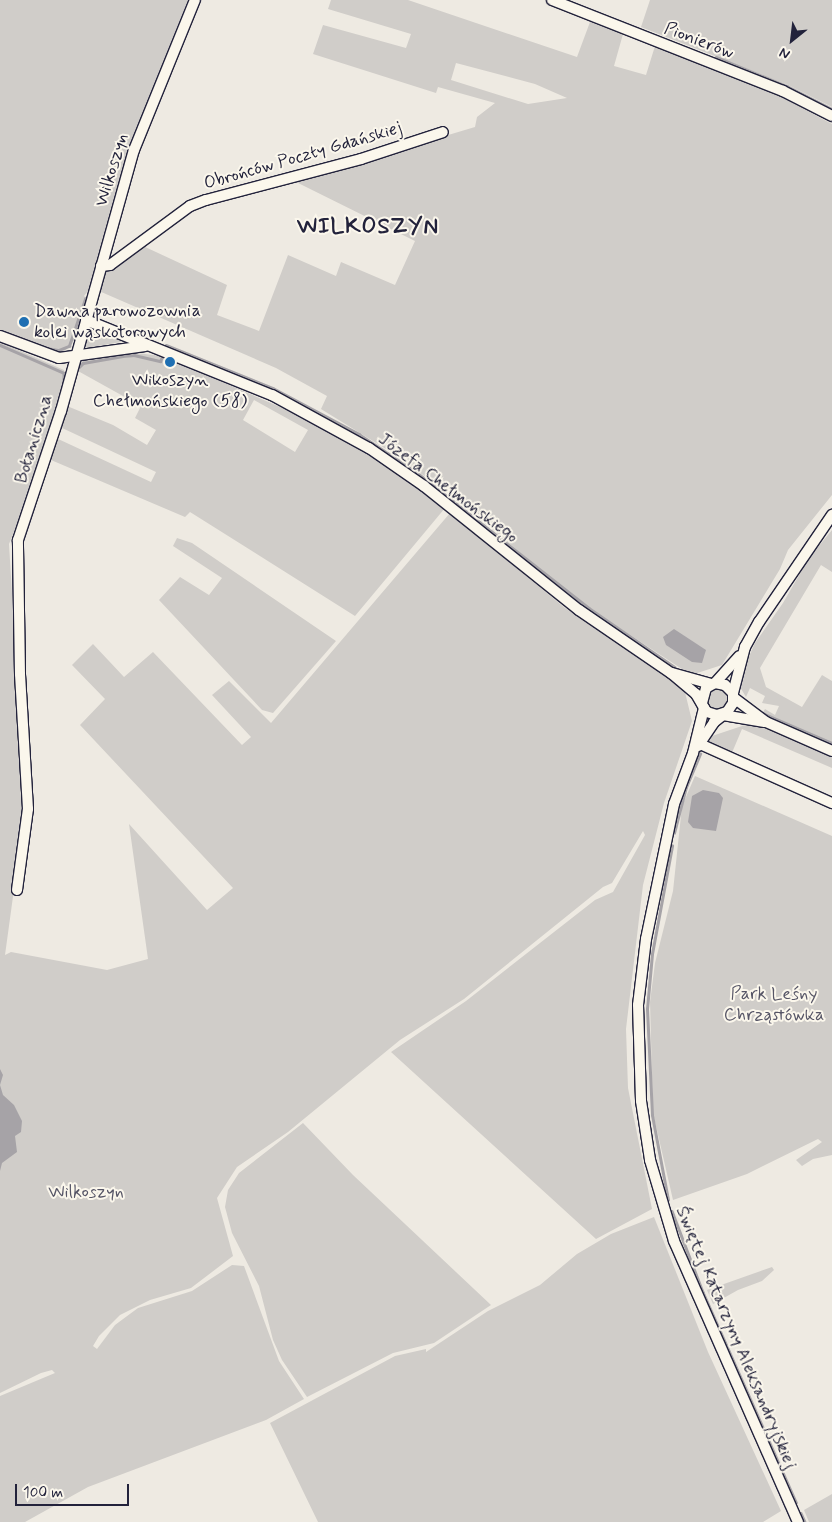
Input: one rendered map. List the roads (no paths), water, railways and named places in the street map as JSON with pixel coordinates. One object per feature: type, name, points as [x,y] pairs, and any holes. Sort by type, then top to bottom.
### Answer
[{"type":"street","name":"Wilkoszyn","points":[[76,355],[140,131],[195,0]]},
{"type":"street","name":"Pionierów","points":[[552,0],[783,91],[832,116]]},
{"type":"street","name":"Obrońców Poczty Gdańskiej","points":[[101,266],[110,265],[190,206],[206,200],[361,159],[443,132]]},
{"type":"street","name":"Józefa Chełmońskiego","points":[[86,320],[272,395],[369,448],[424,486],[579,610],[671,673],[696,694],[703,705]]},
{"type":"street","name":"Józefa Chełmońskiego","points":[[0,336],[50,357],[136,346],[158,349]]},
{"type":"street","name":"Botaniczna","points":[[16,890],[28,810],[20,674],[17,544],[45,463],[76,355]]},
{"type":"street","points":[[832,514],[769,604],[745,647],[713,684],[703,692],[703,705],[712,714],[766,722],[832,751]]},
{"type":"street","points":[[723,715],[731,708],[745,647]]},
{"type":"street","name":"Józefa Chełmońskiego","points":[[671,673],[713,684]]},
{"type":"street","points":[[713,684],[726,685],[733,695],[766,722]]},
{"type":"street","name":"Świętej Katarzyny Aleksandryjskiej","points":[[703,705],[693,753],[670,821],[642,970],[637,1034],[641,1101],[650,1160],[674,1241],[798,1522]]},
{"type":"street","name":"Świętej Katarzyny Aleksandryjskiej","points":[[693,753],[714,722],[723,715]]},
{"type":"street","points":[[700,744],[832,803]]},
{"type":"waterway","points":[[716,57],[787,86],[832,109]]},
{"type":"waterway","points":[[46,348],[59,350],[69,346],[85,299]]},
{"type":"waterway","points":[[0,345],[64,373],[64,383]]},
{"type":"waterway","points":[[166,345],[273,388],[359,434],[415,471],[589,608],[675,667]]},
{"type":"waterway","points":[[78,368],[83,363],[122,356],[134,355],[160,361],[162,357]]},
{"type":"waterway","points":[[762,713],[832,743]]},
{"type":"waterway","points":[[674,833],[686,787],[700,754]]},
{"type":"waterway","points":[[668,1200],[652,1115],[647,1009],[652,954],[672,846]]},
{"type":"waterway","points":[[672,1211],[703,1292],[796,1502]]},
{"type":"waterway","points":[[801,1513],[805,1522]]},
{"type":"place","name":"Dawna parowozownia kolei wąskotorowych","points":[[24,322]]},
{"type":"place","name":"Wikoszyn Chełmońskiego (58)","points":[[170,362]]},
{"type":"district","name":"WILKOSZYN","points":[[368,228]]},
{"type":"park label","name":"Park Leśny Chrząstówka","points":[[774,1005]]}]
